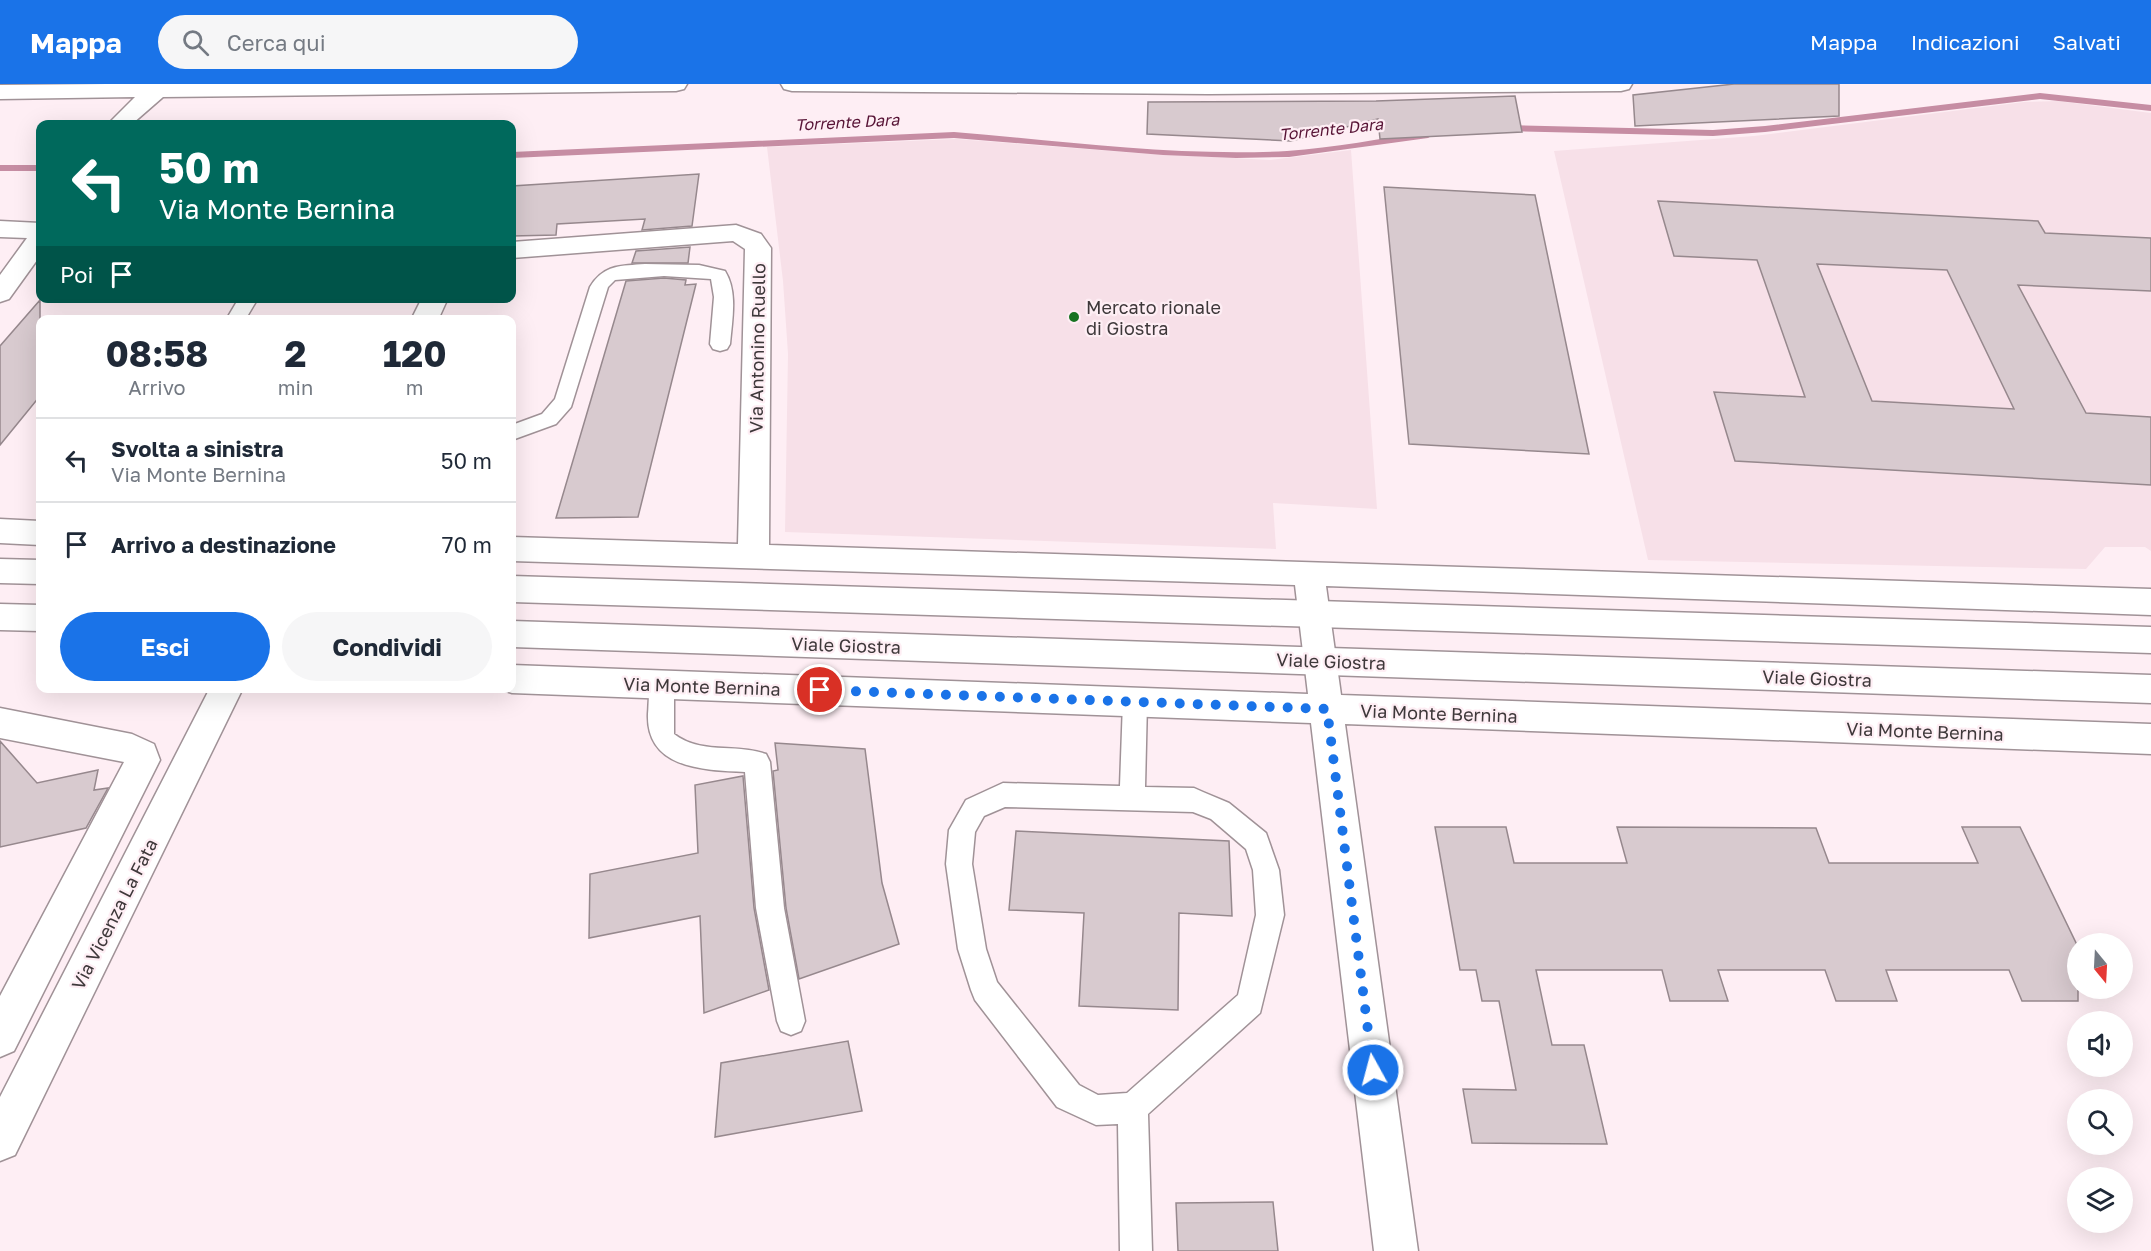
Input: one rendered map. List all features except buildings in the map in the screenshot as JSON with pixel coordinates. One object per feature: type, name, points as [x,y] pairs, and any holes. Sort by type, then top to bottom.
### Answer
[{"type":"street","points":[[0,92],[160,87],[676,84]]},
{"type":"street","points":[[792,84],[1209,87],[1621,84]]},
{"type":"street","points":[[124,120],[160,87]]},
{"type":"street","points":[[0,229],[36,231]]},
{"type":"street","name":"Via Antonino Ruello","points":[[516,250],[736,233],[752,240],[758,248],[753,556]]},
{"type":"street","points":[[0,293],[36,244]]},
{"type":"street","points":[[0,531],[36,533]]},
{"type":"street","points":[[516,549],[2151,602]]},
{"type":"street","points":[[0,571],[36,573]]},
{"type":"street","points":[[1309,573],[1396,1251]]},
{"type":"street","points":[[516,589],[2151,640]]},
{"type":"street","points":[[0,617],[36,618]]},
{"type":"street","name":"Viale Giostra","points":[[516,634],[2151,689]]},
{"type":"street","name":"Via Monte Bernina","points":[[516,679],[2151,739]]},
{"type":"street","name":"Via Vicenza La Fata","points":[[0,1140],[224,693]]},
{"type":"street","points":[[0,723],[132,749],[142,755],[141,767],[0,1037]]},
{"type":"lane","name":"Via Antonino Ruello","points":[[516,431],[549,419],[564,402],[599,287],[607,277],[619,273],[689,270],[708,270],[718,275],[724,285],[720,344]]},
{"type":"lane","points":[[662,685],[661,734],[668,745],[683,754],[757,762],[770,908],[791,1021]]},
{"type":"lane","points":[[1131,798],[1135,702]]},
{"type":"lane","points":[[1003,795],[1131,798],[1194,800],[1220,812],[1236,823],[1257,842],[1266,870],[1270,915],[1250,1003],[1133,1108],[1096,1110],[1068,1096],[985,990],[972,949],[959,864],[962,830],[975,808],[1003,795]]},
{"type":"lane","points":[[1133,1108],[1136,1251]]},
{"type":"shaded area","points":[[2058,101],[2151,113],[2151,551],[2145,547],[2105,547],[2086,569],[1648,560],[1554,151],[1754,136],[2024,102]]},
{"type":"shaded area","name":"Mercato rionale di Giostra","points":[[956,139],[1137,153],[1270,160],[1351,150],[1377,509],[1273,503],[1276,549],[785,532],[788,354],[783,281],[767,147]]},
{"type":"waterway","name":"Torrente Dara","points":[[1503,128],[1713,133],[1765,129],[2040,96],[2151,108]]},
{"type":"waterway","name":"Torrente Dara","points":[[516,155],[954,135],[1163,152],[1236,155],[1289,154],[1428,135]]},
{"type":"waterway","name":"Torrente Dara","points":[[0,168],[36,168]]},
{"type":"place","name":"Mercato rionale di Giostra","points":[[1074,317]]},
{"type":"route","points":[[820,690],[1327,709],[1373,1070]]}]
